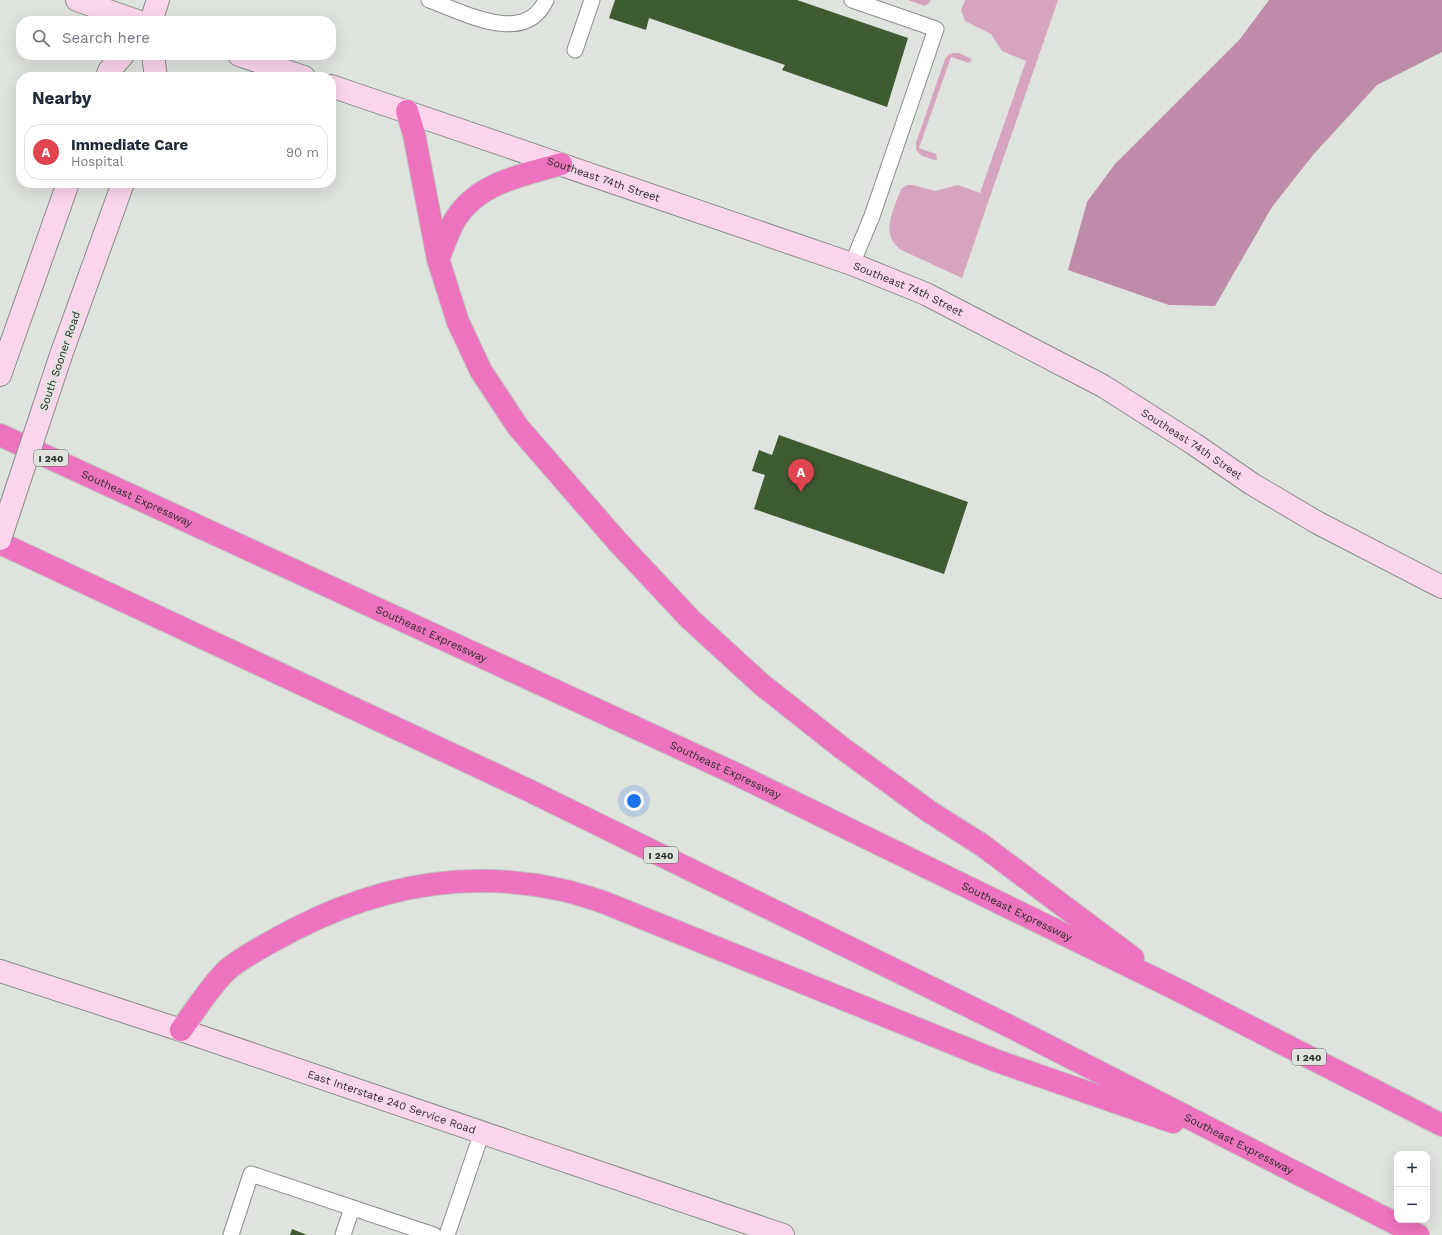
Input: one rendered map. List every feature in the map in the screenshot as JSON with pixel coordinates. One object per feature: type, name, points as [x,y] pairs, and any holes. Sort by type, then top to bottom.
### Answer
[{"type":"highway","points":[[407,111],[414,134],[438,259],[458,322],[477,364],[518,428],[617,541],[690,619],[761,684],[842,748],[930,812],[982,845],[1176,989]]},
{"type":"highway","points":[[438,259],[452,224],[466,205],[480,193],[500,182],[561,164]]},
{"type":"highway","name":"Southeast Expressway","points":[[0,435],[729,770],[1176,989],[1442,1125]]},
{"type":"highway","name":"Southeast Expressway","points":[[0,543],[533,793],[1009,1026],[1418,1235]]},
{"type":"highway","points":[[181,1030],[227,971],[256,950],[337,910],[381,894],[421,885],[464,881],[508,882],[557,889],[603,902],[998,1061],[1250,1149]]},
{"type":"main road","points":[[77,0],[123,16]]},
{"type":"main road","points":[[153,16],[158,0]]},
{"type":"main road","points":[[109,72],[119,60]]},
{"type":"main road","points":[[154,60],[155,72]]},
{"type":"main road","points":[[254,60],[289,72]]},
{"type":"main road","name":"Southeast 74th Street","points":[[336,88],[852,264],[926,294],[1103,386],[1194,444],[1252,484],[1387,560],[1442,587]]},
{"type":"main road","points":[[0,375],[66,188]]},
{"type":"main road","name":"South Sooner Road","points":[[0,539],[61,356],[120,188]]},
{"type":"main road","name":"East Interstate 240 Service Road","points":[[0,971],[181,1030],[783,1235]]},
{"type":"lane","points":[[429,0],[490,22],[514,25],[533,18],[546,0]]},
{"type":"lane","points":[[575,50],[592,0]]},
{"type":"lane","points":[[852,0],[936,29],[872,216],[852,264]]},
{"type":"lane","points":[[447,1235],[482,1132]]},
{"type":"lane","points":[[231,1235],[251,1174],[434,1235]]},
{"type":"lane","points":[[343,1235],[352,1208]]},
{"type":"shaded area","points":[[908,0],[931,0],[925,6]]},
{"type":"shaded area","points":[[965,0],[1058,0],[962,278],[901,250],[894,244],[889,229],[892,213],[901,189],[907,185],[913,185],[935,191],[958,185],[980,193],[1026,61],[1002,51],[991,34],[965,21],[961,10]]},
{"type":"shaded area","points":[[1269,0],[1442,0],[1442,52],[1377,85],[1313,155],[1272,207],[1215,306],[1169,305],[1068,270],[1087,202],[1115,164],[1240,39]]},
{"type":"shaded area","points":[[959,53],[972,59],[969,63],[951,57],[919,148],[936,154],[937,159],[935,160],[922,156],[916,150],[916,143],[945,59],[949,54]]},
{"type":"building","points":[[615,0],[797,0],[908,38],[887,107],[782,70],[785,65],[649,18],[646,30],[609,18]]},
{"type":"building","points":[[779,435],[968,502],[944,574],[754,509],[765,475],[752,471],[759,450],[772,455]]},
{"type":"building","points":[[292,1229],[307,1235],[290,1235]]},
{"type":"place","name":"Immediate Care","points":[[801,492]]}]
